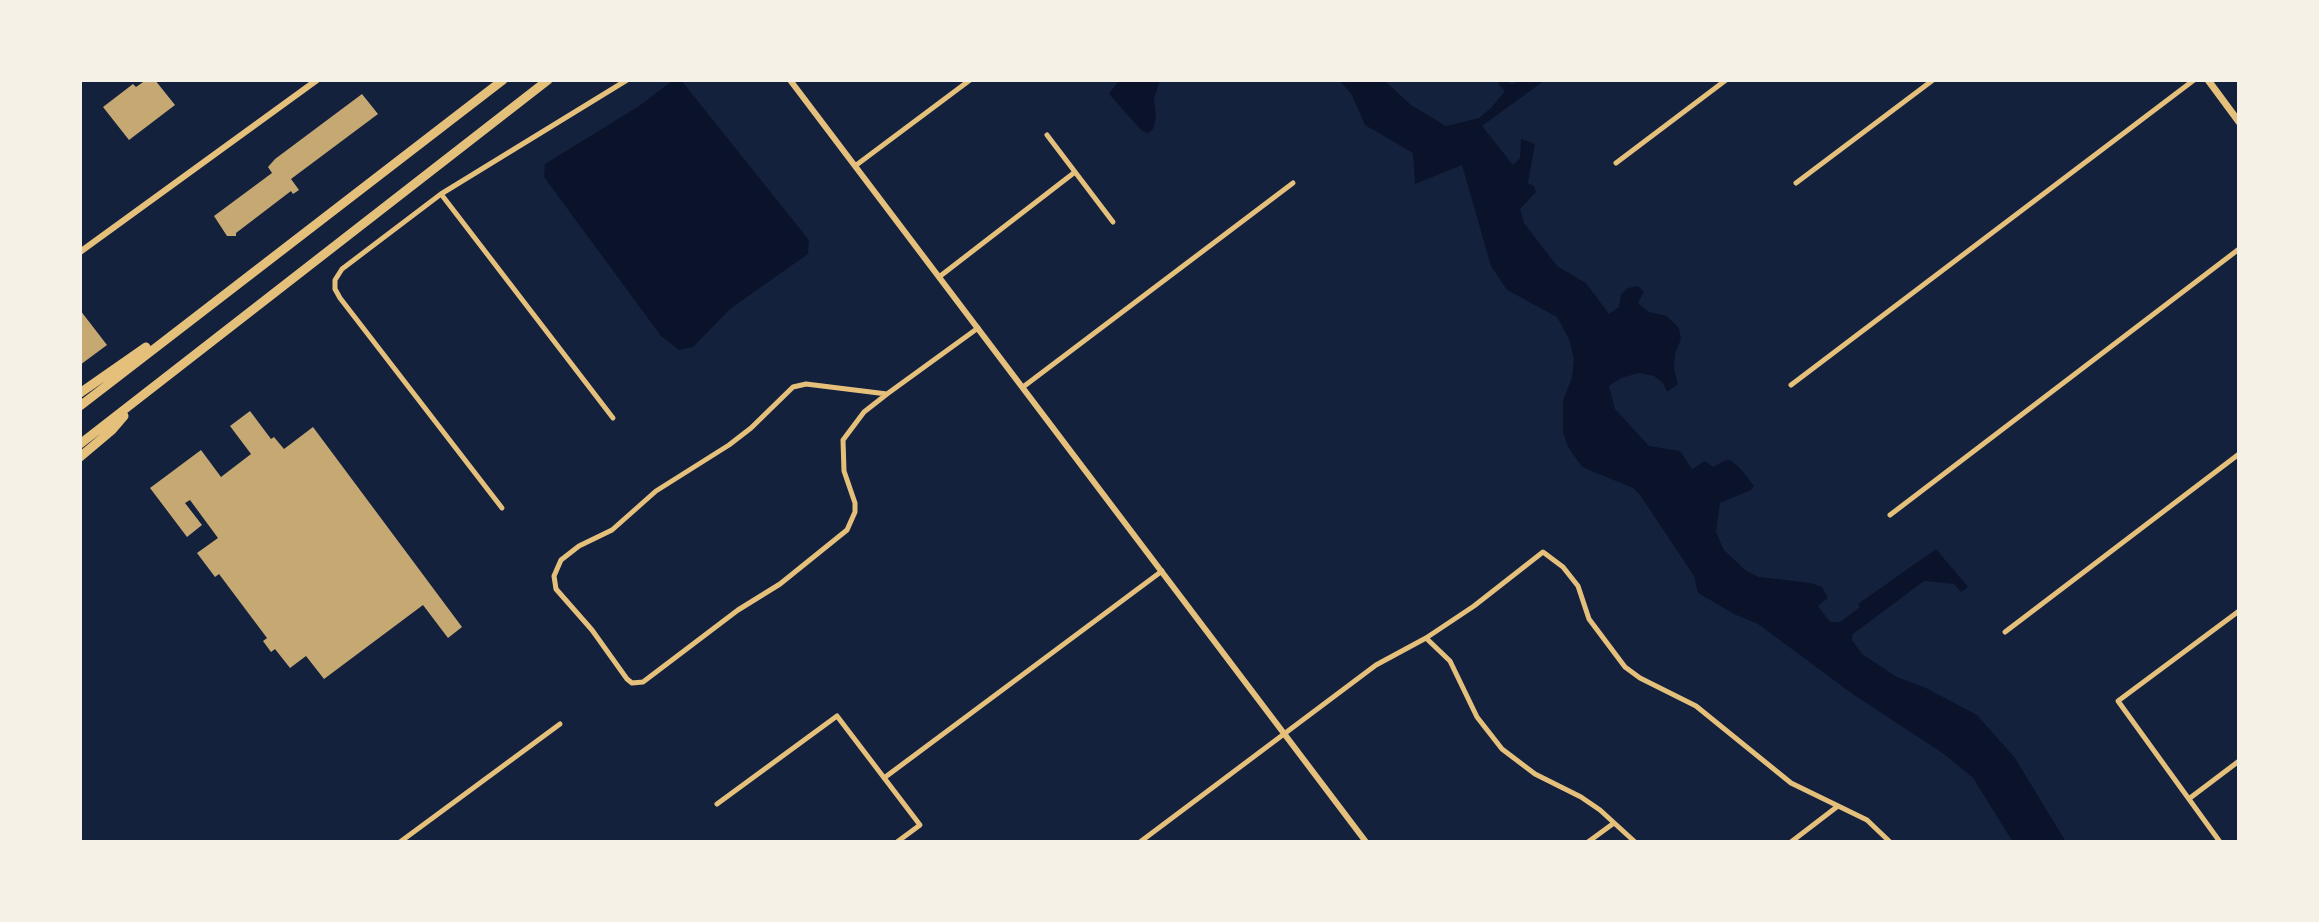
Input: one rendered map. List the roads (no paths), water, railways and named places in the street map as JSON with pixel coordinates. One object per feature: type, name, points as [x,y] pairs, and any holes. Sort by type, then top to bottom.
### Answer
[{"type":"highway","points":[[80,406],[503,80]]},
{"type":"highway","points":[[80,444],[548,80]]},
{"type":"highway","points":[[80,393],[222,295]]},
{"type":"highway","points":[[80,457],[112,430],[138,399]]},
{"type":"main road","points":[[2208,80],[2239,122]]},
{"type":"street","points":[[80,252],[317,80]]},
{"type":"street","points":[[502,508],[340,298],[334,284],[342,269],[441,194],[627,80]]},
{"type":"street","points":[[790,80],[1366,842]]},
{"type":"street","points":[[855,166],[970,80]]},
{"type":"street","points":[[1616,163],[1726,80]]},
{"type":"street","points":[[1796,183],[1933,80]]},
{"type":"street","points":[[1791,385],[2194,80]]},
{"type":"street","points":[[1047,135],[1113,222]]},
{"type":"street","points":[[939,277],[1075,172]]},
{"type":"street","points":[[1023,387],[1293,183]]},
{"type":"street","points":[[441,194],[613,418]]},
{"type":"street","points":[[1890,515],[2239,249]]},
{"type":"street","points":[[887,394],[806,384],[793,387],[729,445],[656,491],[612,530],[579,546],[561,560],[554,576],[556,589],[592,630],[627,679],[632,683],[643,682],[738,610],[780,584],[847,530],[855,512],[853,494],[842,461],[843,440],[856,421],[887,394],[978,328]]},
{"type":"street","points":[[2005,632],[2239,454]]},
{"type":"street","points":[[1140,842],[1376,665],[1426,638],[1474,606],[1543,552],[1563,567],[1578,586],[1589,619],[1625,667],[1640,678],[1696,706],[1791,783],[1867,820],[1890,842]]},
{"type":"street","points":[[884,778],[1162,571]]},
{"type":"street","points":[[2220,842],[2118,701],[2239,611]]},
{"type":"street","points":[[1426,638],[1450,661],[1477,717],[1502,749],[1535,774],[1581,797],[1635,842]]},
{"type":"street","points":[[717,804],[837,716],[920,825],[897,842]]},
{"type":"street","points":[[400,842],[560,724]]},
{"type":"street","points":[[2190,798],[2239,761]]},
{"type":"street","points":[[1791,842],[1839,805]]},
{"type":"street","points":[[1588,842],[1614,823]]},
{"type":"water","points":[[681,80],[809,240],[808,254],[730,309],[693,347],[679,350],[661,336],[544,177],[545,164],[639,106],[672,81]]},
{"type":"water","points":[[1119,80],[1160,80],[1154,99],[1156,118],[1149,133],[1142,131],[1109,94]]},
{"type":"water","points":[[1339,80],[1384,80],[1411,105],[1446,126],[1479,118],[1505,91],[1498,84],[1502,80],[1513,84],[1519,80],[1545,80],[1482,126],[1513,165],[1520,158],[1521,139],[1535,144],[1528,183],[1534,186],[1536,192],[1520,209],[1524,223],[1557,266],[1586,283],[1609,314],[1619,307],[1621,294],[1628,288],[1638,286],[1644,292],[1638,303],[1649,312],[1667,316],[1679,328],[1681,339],[1675,354],[1674,369],[1678,384],[1667,392],[1663,383],[1654,376],[1639,373],[1621,378],[1609,386],[1615,409],[1649,446],[1680,451],[1692,469],[1705,461],[1713,467],[1726,460],[1740,468],[1754,486],[1720,503],[1716,532],[1724,550],[1745,570],[1759,577],[1822,587],[1828,598],[1818,606],[1830,622],[1840,622],[1860,607],[1858,604],[1936,549],[1968,587],[1961,592],[1954,584],[1924,581],[1853,634],[1852,640],[1862,654],[1897,677],[1926,688],[1977,715],[2015,758],[2066,842],[2013,842],[1973,778],[1944,754],[1854,695],[1758,624],[1698,593],[1694,576],[1640,495],[1633,488],[1582,467],[1568,447],[1563,432],[1563,401],[1572,377],[1574,359],[1569,339],[1557,317],[1507,290],[1491,266],[1462,165],[1415,184],[1413,153],[1365,125],[1352,95]]}]
